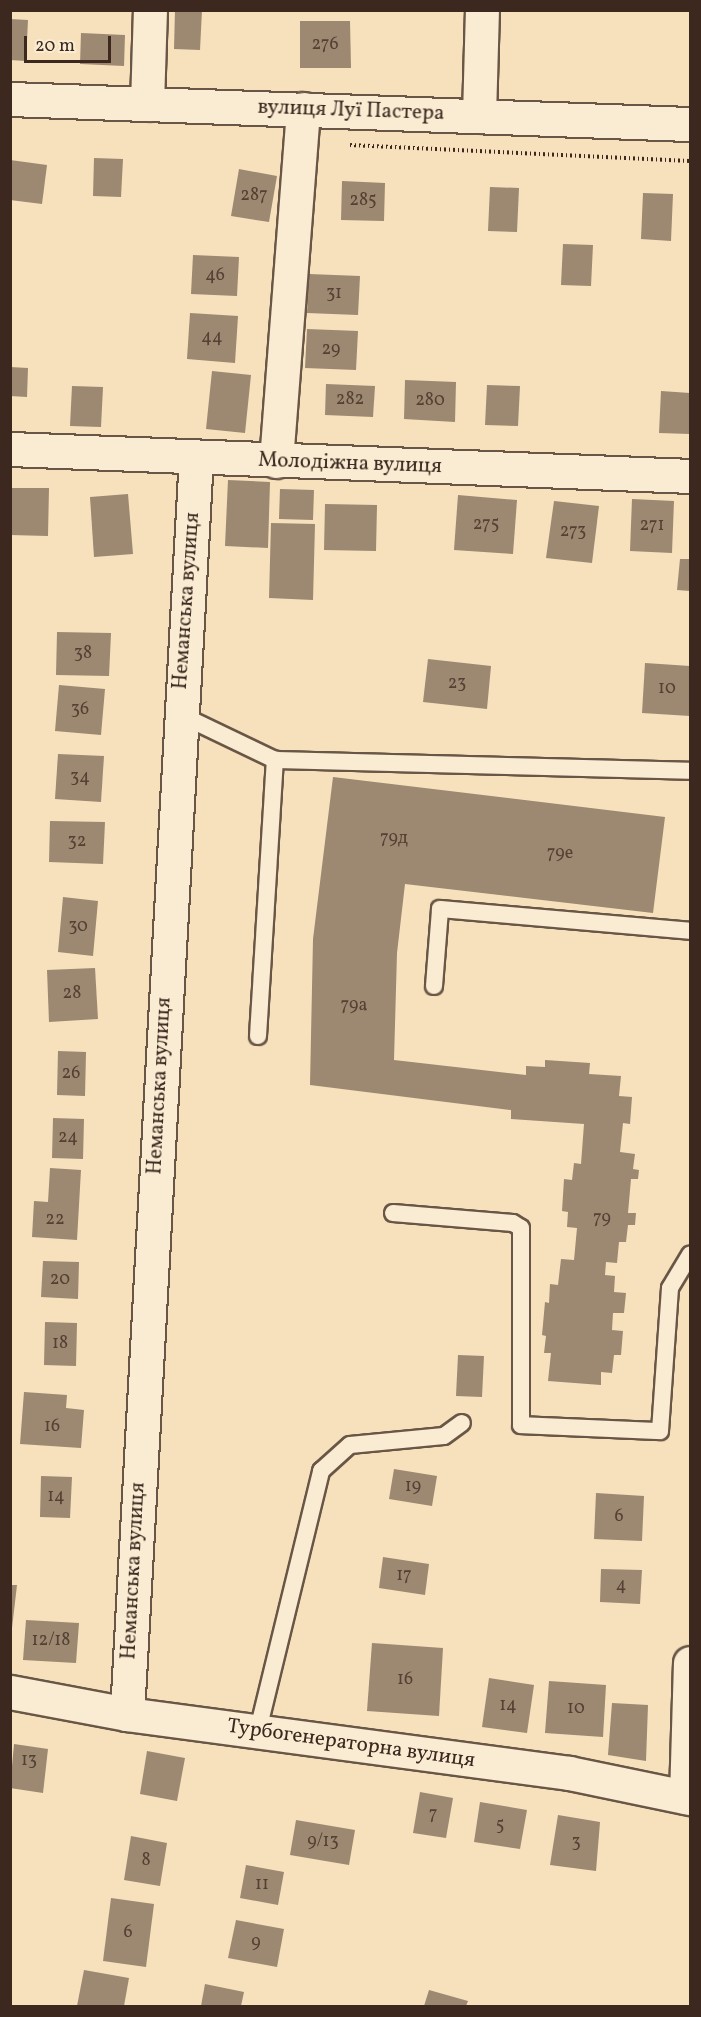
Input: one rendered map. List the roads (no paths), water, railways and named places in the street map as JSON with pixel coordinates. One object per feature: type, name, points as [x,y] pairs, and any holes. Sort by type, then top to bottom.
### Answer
[{"type":"street","points":[[147,104],[150,10]]},
{"type":"street","points":[[479,116],[482,10]]},
{"type":"street","name":"вулиця Луї Пастера","points":[[10,99],[690,124]]},
{"type":"street","points":[[276,461],[303,109]]},
{"type":"street","name":"Молодіжна вулиця","points":[[10,449],[690,476]]},
{"type":"street","name":"Неманська вулиця","points":[[127,1714],[179,714],[196,458]]},
{"type":"street","points":[[688,1798],[690,1662]]},
{"type":"street","name":"Турбогенераторна вулиця","points":[[10,1692],[127,1714],[569,1773],[688,1798]]},
{"type":"lane","points":[[179,714],[275,760],[690,771]]},
{"type":"lane","points":[[258,1036],[275,760]]},
{"type":"lane","points":[[434,986],[440,909],[690,931]]},
{"type":"lane","points":[[393,1213],[513,1223],[521,1228],[524,1236],[520,1425],[660,1431],[670,1288],[690,1255]]},
{"type":"lane","points":[[258,1730],[321,1471],[350,1445],[444,1436],[462,1423]]}]
